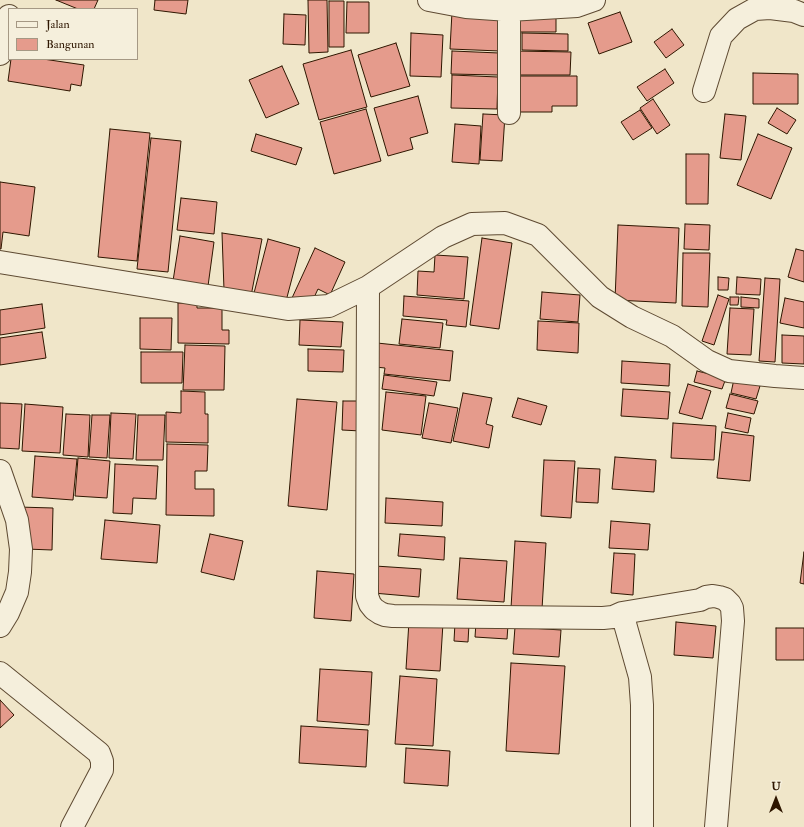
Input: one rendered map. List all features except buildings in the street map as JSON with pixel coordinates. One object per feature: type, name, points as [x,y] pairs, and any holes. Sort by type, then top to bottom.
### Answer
[{"type":"street","points":[[429,0],[466,7],[509,10],[577,6],[594,0]]},
{"type":"street","points":[[704,91],[721,36],[737,19],[755,9],[770,8],[794,11],[804,15]]},
{"type":"street","points":[[509,10],[509,113]]},
{"type":"street","points":[[0,54],[8,20]]},
{"type":"street","points":[[0,262],[288,309],[329,306],[368,287],[443,237],[472,224],[505,223],[538,235],[600,297],[632,317],[672,336],[707,361],[729,371],[804,378]]},
{"type":"street","points":[[368,287],[367,596],[370,604],[380,613],[393,616],[603,618],[613,617],[622,613],[700,600],[706,597],[713,596],[725,599],[732,608],[734,621],[716,827]]},
{"type":"street","points":[[0,471],[17,520],[21,549],[17,592],[8,613],[0,626]]},
{"type":"street","points":[[622,613],[640,677],[642,705],[642,827]]},
{"type":"street","points":[[0,673],[99,753],[102,761],[102,770],[72,827]]}]
